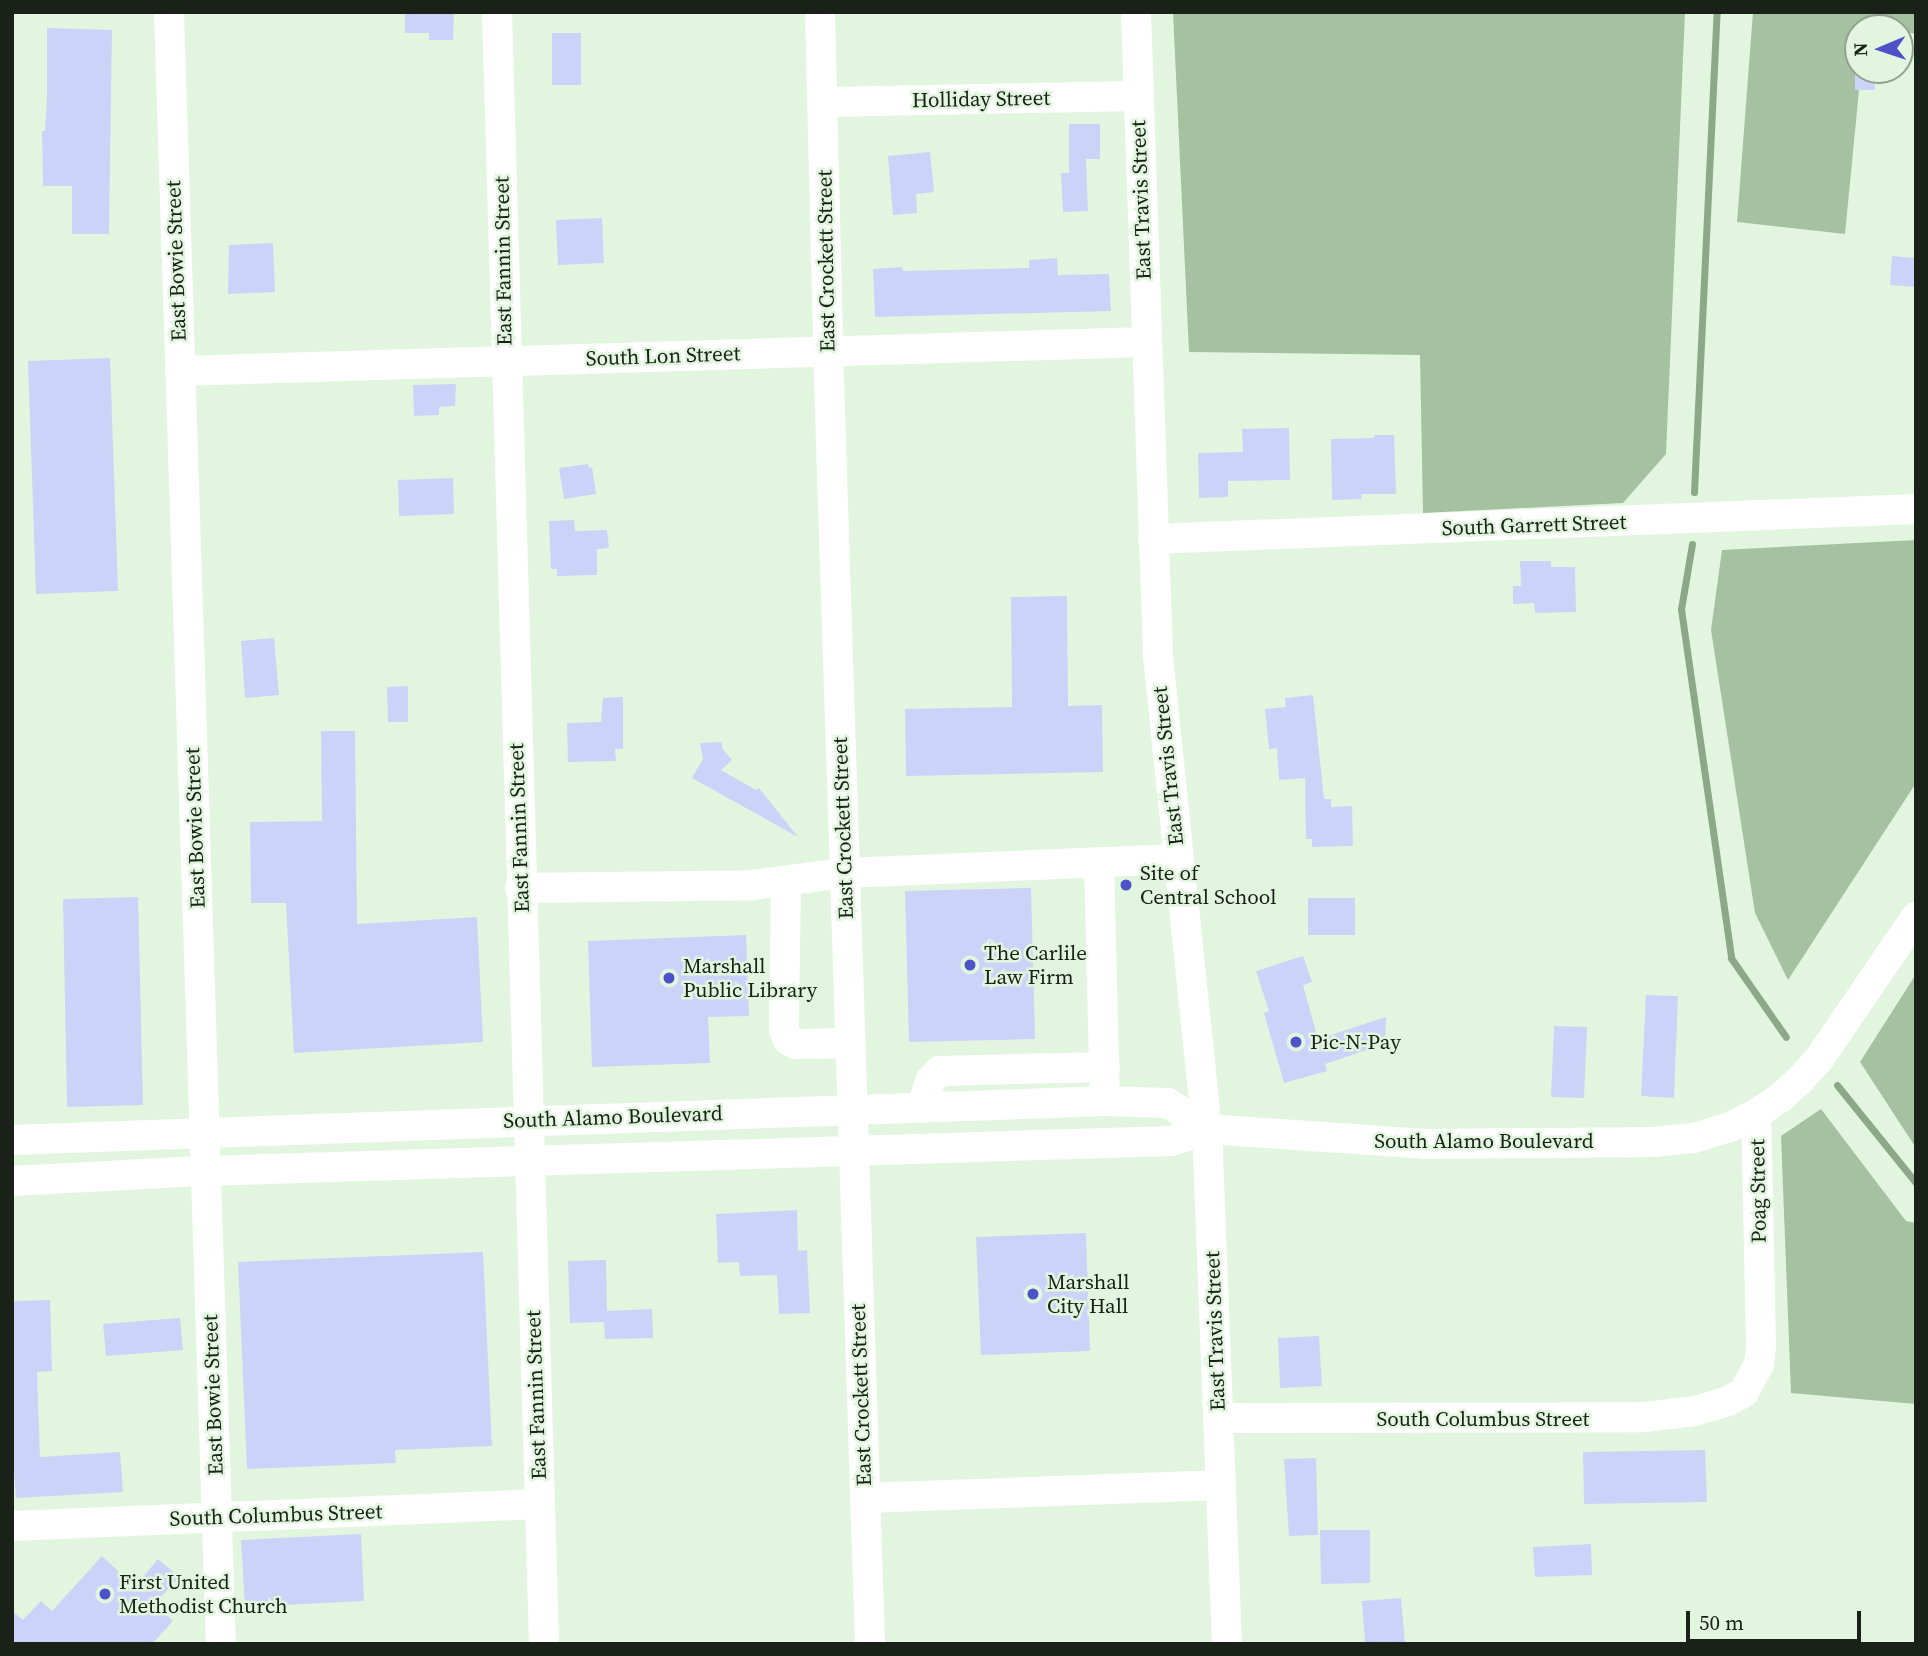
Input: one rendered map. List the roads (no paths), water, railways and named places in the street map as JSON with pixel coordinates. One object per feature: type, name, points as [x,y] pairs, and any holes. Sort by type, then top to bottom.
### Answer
[{"type":"street","name":"East Bowie Street","points":[[169,12],[221,1644]]},
{"type":"street","name":"East Fannin Street","points":[[497,12],[520,888],[544,1644]]},
{"type":"street","name":"East Crockett Street","points":[[820,12],[828,351],[870,1644]]},
{"type":"street","name":"East Travis Street","points":[[1136,12],[1158,656],[1206,1129],[1227,1644]]},
{"type":"street","name":"Holliday Street","points":[[824,102],[1138,96]]},
{"type":"street","name":"South Lon Street","points":[[180,371],[1146,342]]},
{"type":"street","name":"South Garrett Street","points":[[1153,539],[1916,509]]},
{"type":"street","points":[[520,888],[752,885],[845,873],[1177,859]]},
{"type":"street","points":[[1099,862],[1105,1101]]},
{"type":"street","points":[[786,881],[784,1030],[788,1040],[796,1044],[850,1043]]},
{"type":"street","name":"Poag Street","points":[[1744,1392],[1759,1364],[1761,1345],[1756,1114],[1780,1098],[1819,1059],[1916,917]]},
{"type":"street","points":[[922,1107],[930,1081],[939,1071],[1105,1067]]},
{"type":"street","name":"South Alamo Boulevard","points":[[12,1140],[1105,1101],[1168,1103],[1206,1129]]},
{"type":"street","name":"South Alamo Boulevard","points":[[12,1181],[206,1171],[854,1153],[1172,1141],[1206,1129],[1425,1144],[1653,1142],[1694,1138],[1730,1127],[1756,1114]]},
{"type":"street","name":"South Columbus Street","points":[[1218,1418],[1645,1418],[1704,1408],[1744,1392]]},
{"type":"street","points":[[864,1498],[1221,1485]]},
{"type":"street","name":"South Columbus Street","points":[[12,1526],[539,1504]]},
{"type":"waterway","points":[[1694,492],[1717,12]]},
{"type":"waterway","points":[[1692,544],[1681,609],[1731,958],[1786,1037]]},
{"type":"waterway","points":[[1837,1085],[1916,1183]]},
{"type":"place","name":"Site of Central School","points":[[1126,885]]},
{"type":"place","name":"The Carlile Law Firm","points":[[970,965]]},
{"type":"place","name":"Marshall Public Library","points":[[669,978]]},
{"type":"place","name":"Pic-N-Pay","points":[[1296,1042]]},
{"type":"place","name":"Marshall City Hall","points":[[1033,1294]]},
{"type":"place","name":"First United Methodist Church","points":[[105,1594]]}]
